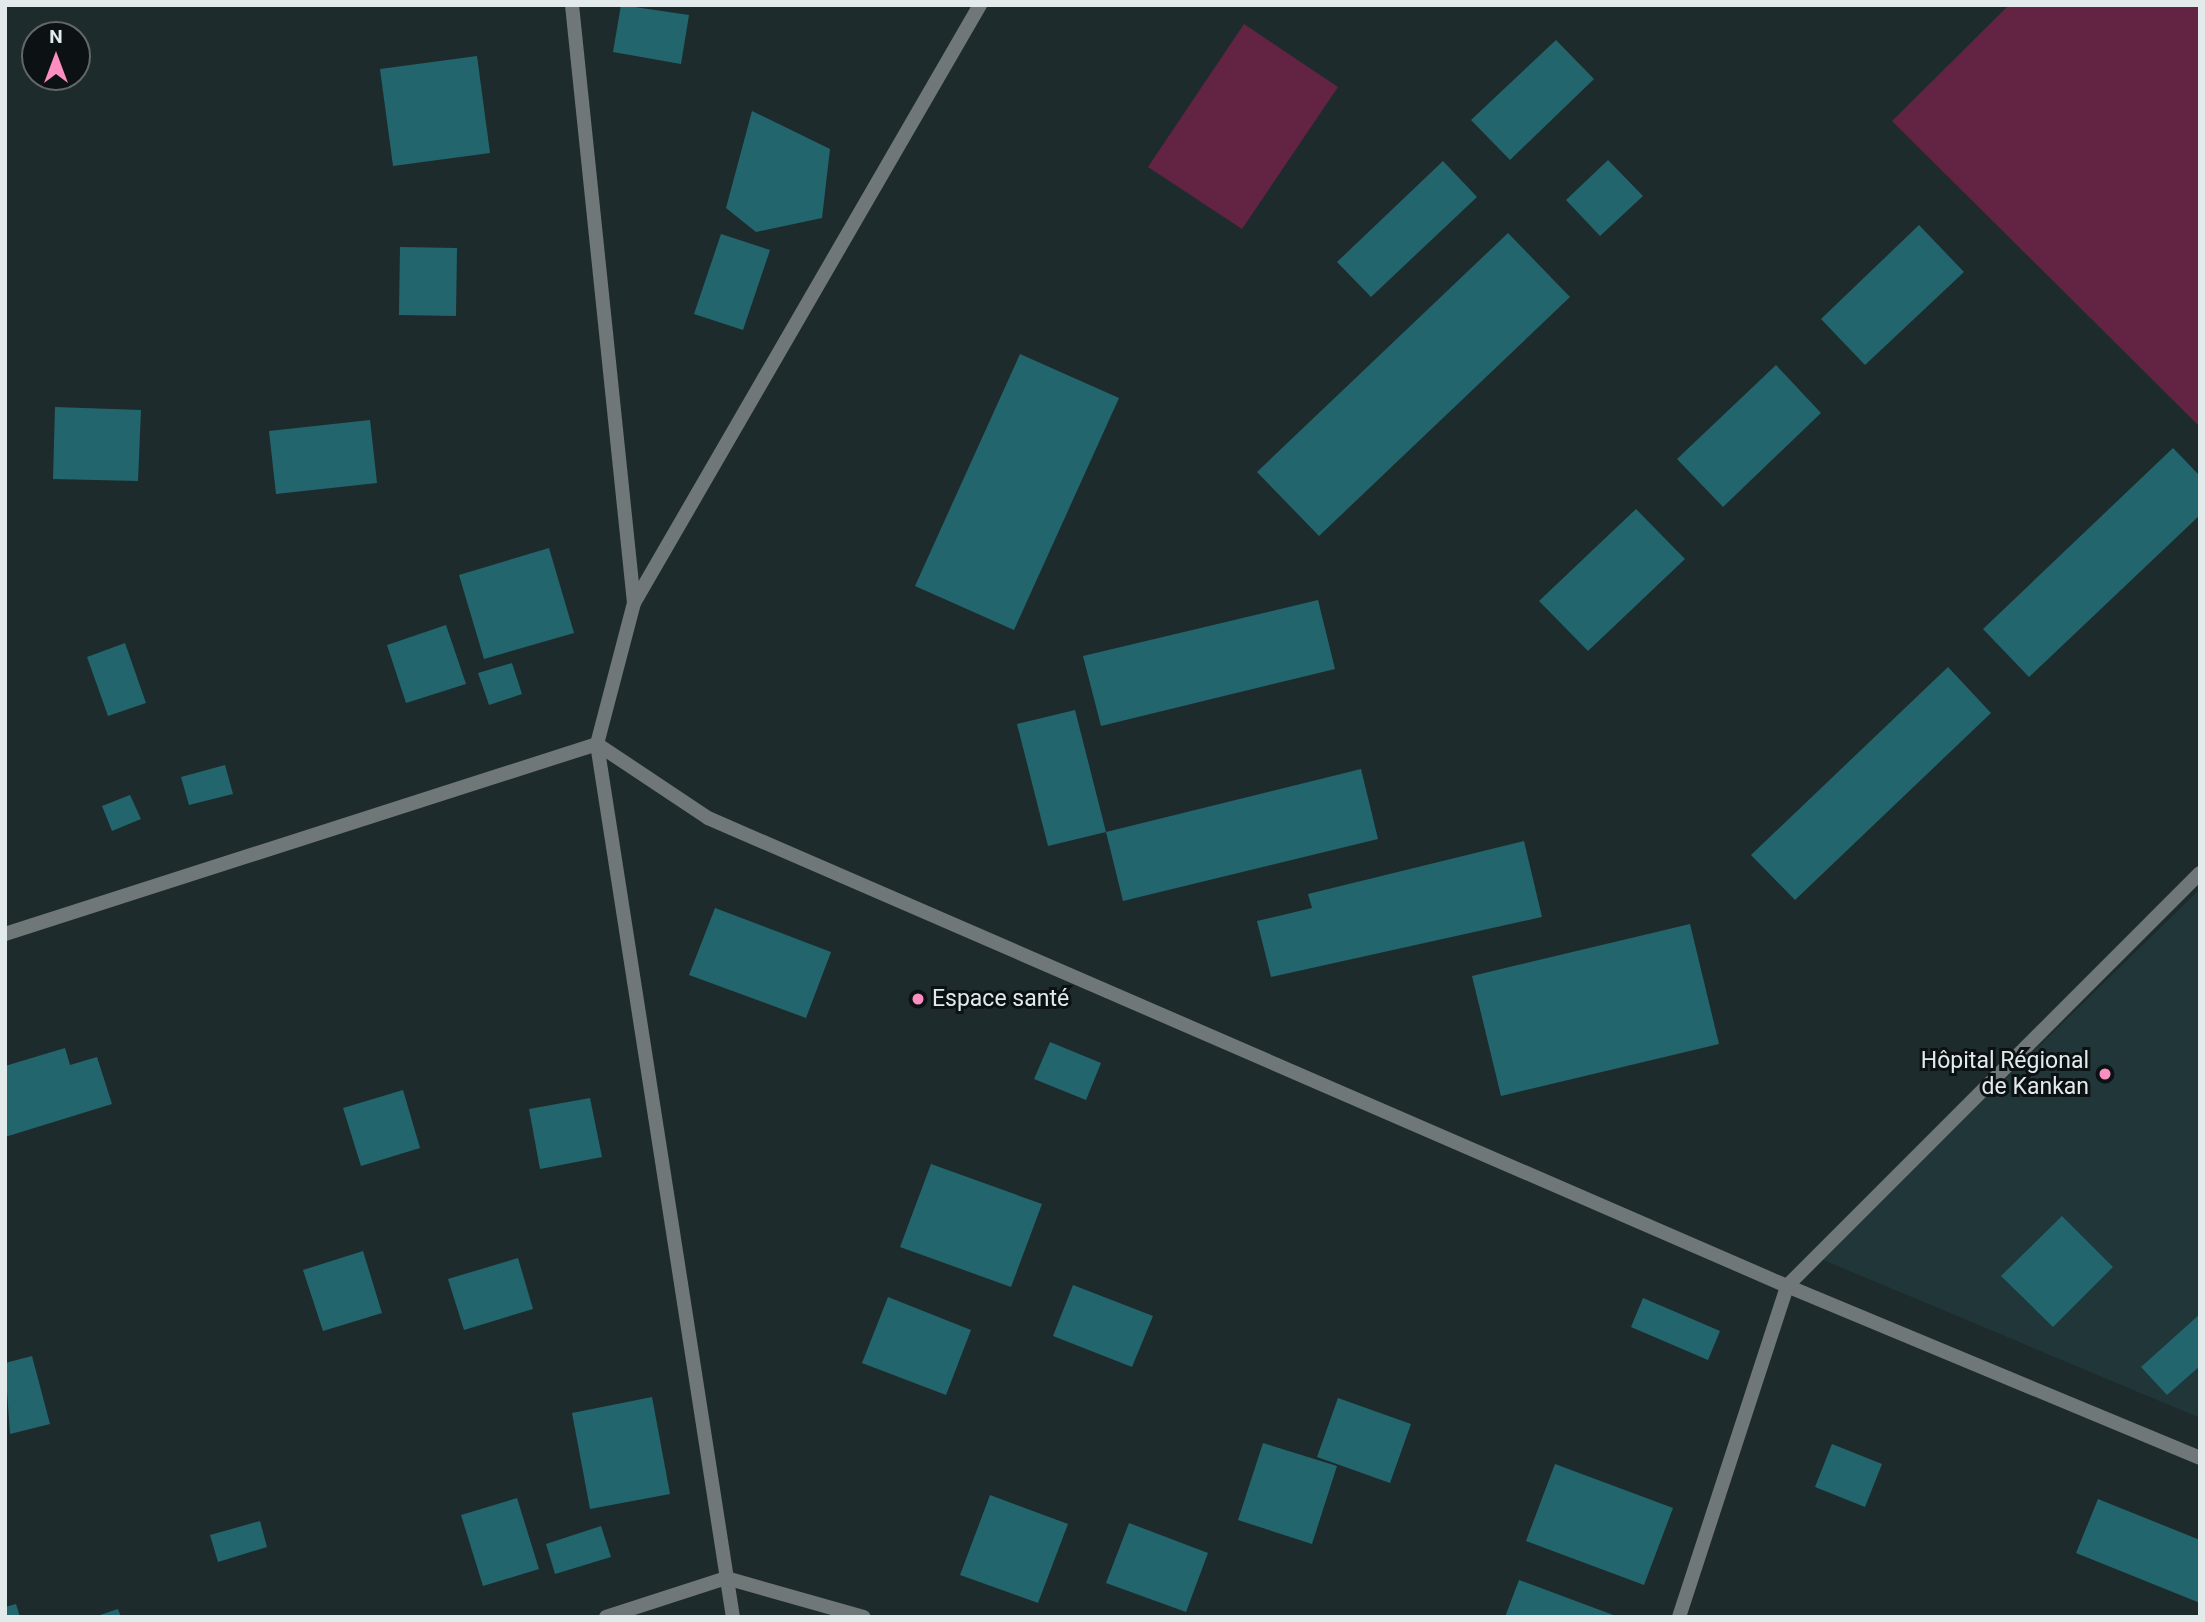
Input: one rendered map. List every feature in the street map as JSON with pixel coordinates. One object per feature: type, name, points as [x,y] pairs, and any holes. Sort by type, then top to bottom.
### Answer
[{"type":"street","points":[[572,5],[634,603]]},
{"type":"street","points":[[733,1617],[597,744],[634,603],[980,5]]},
{"type":"street","points":[[5,934],[597,744]]},
{"type":"street","points":[[597,744],[708,818],[1787,1286],[2200,1458]]},
{"type":"street","points":[[1679,1617],[1787,1286],[2200,873]]},
{"type":"street","points":[[606,1617],[726,1578],[864,1617]]},
{"type":"shaded area","points":[[2009,5],[2200,5],[2200,427],[1892,121]]},
{"type":"shaded area","points":[[1244,24],[1338,87],[1242,229],[1148,167]]},
{"type":"shaded area","name":"Hôpital Régional de Kankan","points":[[2200,889],[2200,1418],[1821,1259]]},
{"type":"building","points":[[621,5],[689,15],[681,64],[613,52]]},
{"type":"building","points":[[1556,40],[1594,79],[1510,160],[1471,120]]},
{"type":"building","points":[[477,56],[490,153],[393,166],[380,69]]},
{"type":"building","points":[[752,111],[830,149],[822,218],[756,232],[726,208]]},
{"type":"building","points":[[1608,160],[1643,196],[1600,236],[1566,200]]},
{"type":"building","points":[[1443,161],[1477,197],[1371,297],[1337,262]]},
{"type":"building","points":[[1919,225],[1964,272],[1865,365],[1821,319]]},
{"type":"building","points":[[1508,233],[1570,297],[1319,536],[1257,472]]},
{"type":"building","points":[[721,234],[770,250],[743,330],[694,314]]},
{"type":"building","points":[[400,247],[457,248],[456,316],[399,315]]},
{"type":"building","points":[[1020,354],[1119,398],[1014,630],[915,586]]},
{"type":"building","points":[[1776,365],[1821,413],[1723,507],[1677,459]]},
{"type":"building","points":[[55,407],[141,410],[138,481],[53,479]]},
{"type":"building","points":[[370,420],[377,483],[276,494],[269,431]]},
{"type":"building","points":[[2173,448],[2200,476],[2200,515],[2029,677],[1983,629]]},
{"type":"building","points":[[1636,509],[1685,559],[1588,651],[1539,601]]},
{"type":"building","points":[[549,548],[574,633],[484,659],[459,575]]},
{"type":"building","points":[[1318,600],[1335,669],[1101,726],[1083,656]]},
{"type":"building","points":[[446,625],[466,684],[406,703],[387,645]]},
{"type":"building","points":[[125,643],[146,703],[108,716],[87,657]]},
{"type":"building","points":[[512,663],[522,694],[489,705],[478,673]]},
{"type":"building","points":[[1948,667],[1991,713],[1795,900],[1751,855]]},
{"type":"building","points":[[1075,710],[1106,832],[1048,846],[1017,724]]},
{"type":"building","points":[[225,765],[233,794],[189,805],[181,777]]},
{"type":"building","points":[[1361,769],[1378,839],[1123,901],[1106,832]]},
{"type":"building","points":[[130,795],[141,819],[112,831],[102,806]]},
{"type":"building","points":[[1524,841],[1542,917],[1271,977],[1257,921],[1312,908],[1308,894]]},
{"type":"building","points":[[715,908],[831,952],[806,1018],[689,975]]},
{"type":"building","points":[[1690,924],[1719,1044],[1501,1096],[1472,976]]},
{"type":"building","points":[[1050,1042],[1101,1063],[1086,1100],[1034,1079]]},
{"type":"building","points":[[65,1048],[70,1065],[97,1057],[112,1104],[5,1137],[5,1066]]},
{"type":"building","points":[[403,1090],[420,1148],[361,1166],[343,1108]]},
{"type":"building","points":[[590,1098],[602,1157],[540,1169],[529,1109]]},
{"type":"building","points":[[931,1164],[1042,1204],[1011,1287],[900,1247]]},
{"type":"building","points":[[2062,1216],[2113,1267],[2053,1327],[2001,1276]]},
{"type":"building","points":[[363,1251],[382,1313],[323,1331],[303,1270]]},
{"type":"building","points":[[518,1258],[533,1309],[464,1330],[448,1279]]},
{"type":"building","points":[[1073,1285],[1153,1316],[1132,1367],[1053,1336]]},
{"type":"building","points":[[888,1297],[971,1330],[946,1395],[862,1363]]},
{"type":"building","points":[[1643,1298],[1720,1331],[1708,1360],[1631,1327]]},
{"type":"building","points":[[2200,1314],[2200,1366],[2167,1395],[2141,1367]]},
{"type":"building","points":[[32,1356],[50,1424],[10,1434],[5,1363]]},
{"type":"building","points":[[652,1397],[670,1494],[590,1509],[572,1413]]},
{"type":"building","points":[[1338,1398],[1411,1424],[1390,1483],[1317,1457]]},
{"type":"building","points":[[1263,1443],[1337,1466],[1312,1544],[1238,1520]]},
{"type":"building","points":[[1832,1444],[1882,1464],[1865,1507],[1815,1487]]},
{"type":"building","points":[[1555,1464],[1673,1508],[1644,1585],[1526,1541]]},
{"type":"building","points":[[990,1495],[1068,1524],[1038,1603],[960,1575]]},
{"type":"building","points":[[517,1498],[539,1569],[483,1586],[461,1515]]},
{"type":"building","points":[[2098,1499],[2200,1540],[2200,1603],[2076,1553]]},
{"type":"building","points":[[260,1521],[267,1547],[218,1562],[210,1535]]},
{"type":"building","points":[[1129,1523],[1208,1553],[1186,1612],[1106,1583]]},
{"type":"building","points":[[601,1526],[611,1557],[555,1574],[546,1544]]},
{"type":"building","points":[[1519,1580],[1616,1616],[1616,1617],[1505,1617]]},
{"type":"building","points":[[16,1604],[20,1617],[5,1617],[5,1607]]},
{"type":"building","points":[[118,1609],[121,1617],[97,1617],[97,1616]]},
{"type":"place","name":"Espace santé","points":[[918,999]]},
{"type":"place","name":"Hôpital Régional de Kankan","points":[[2105,1074]]}]
